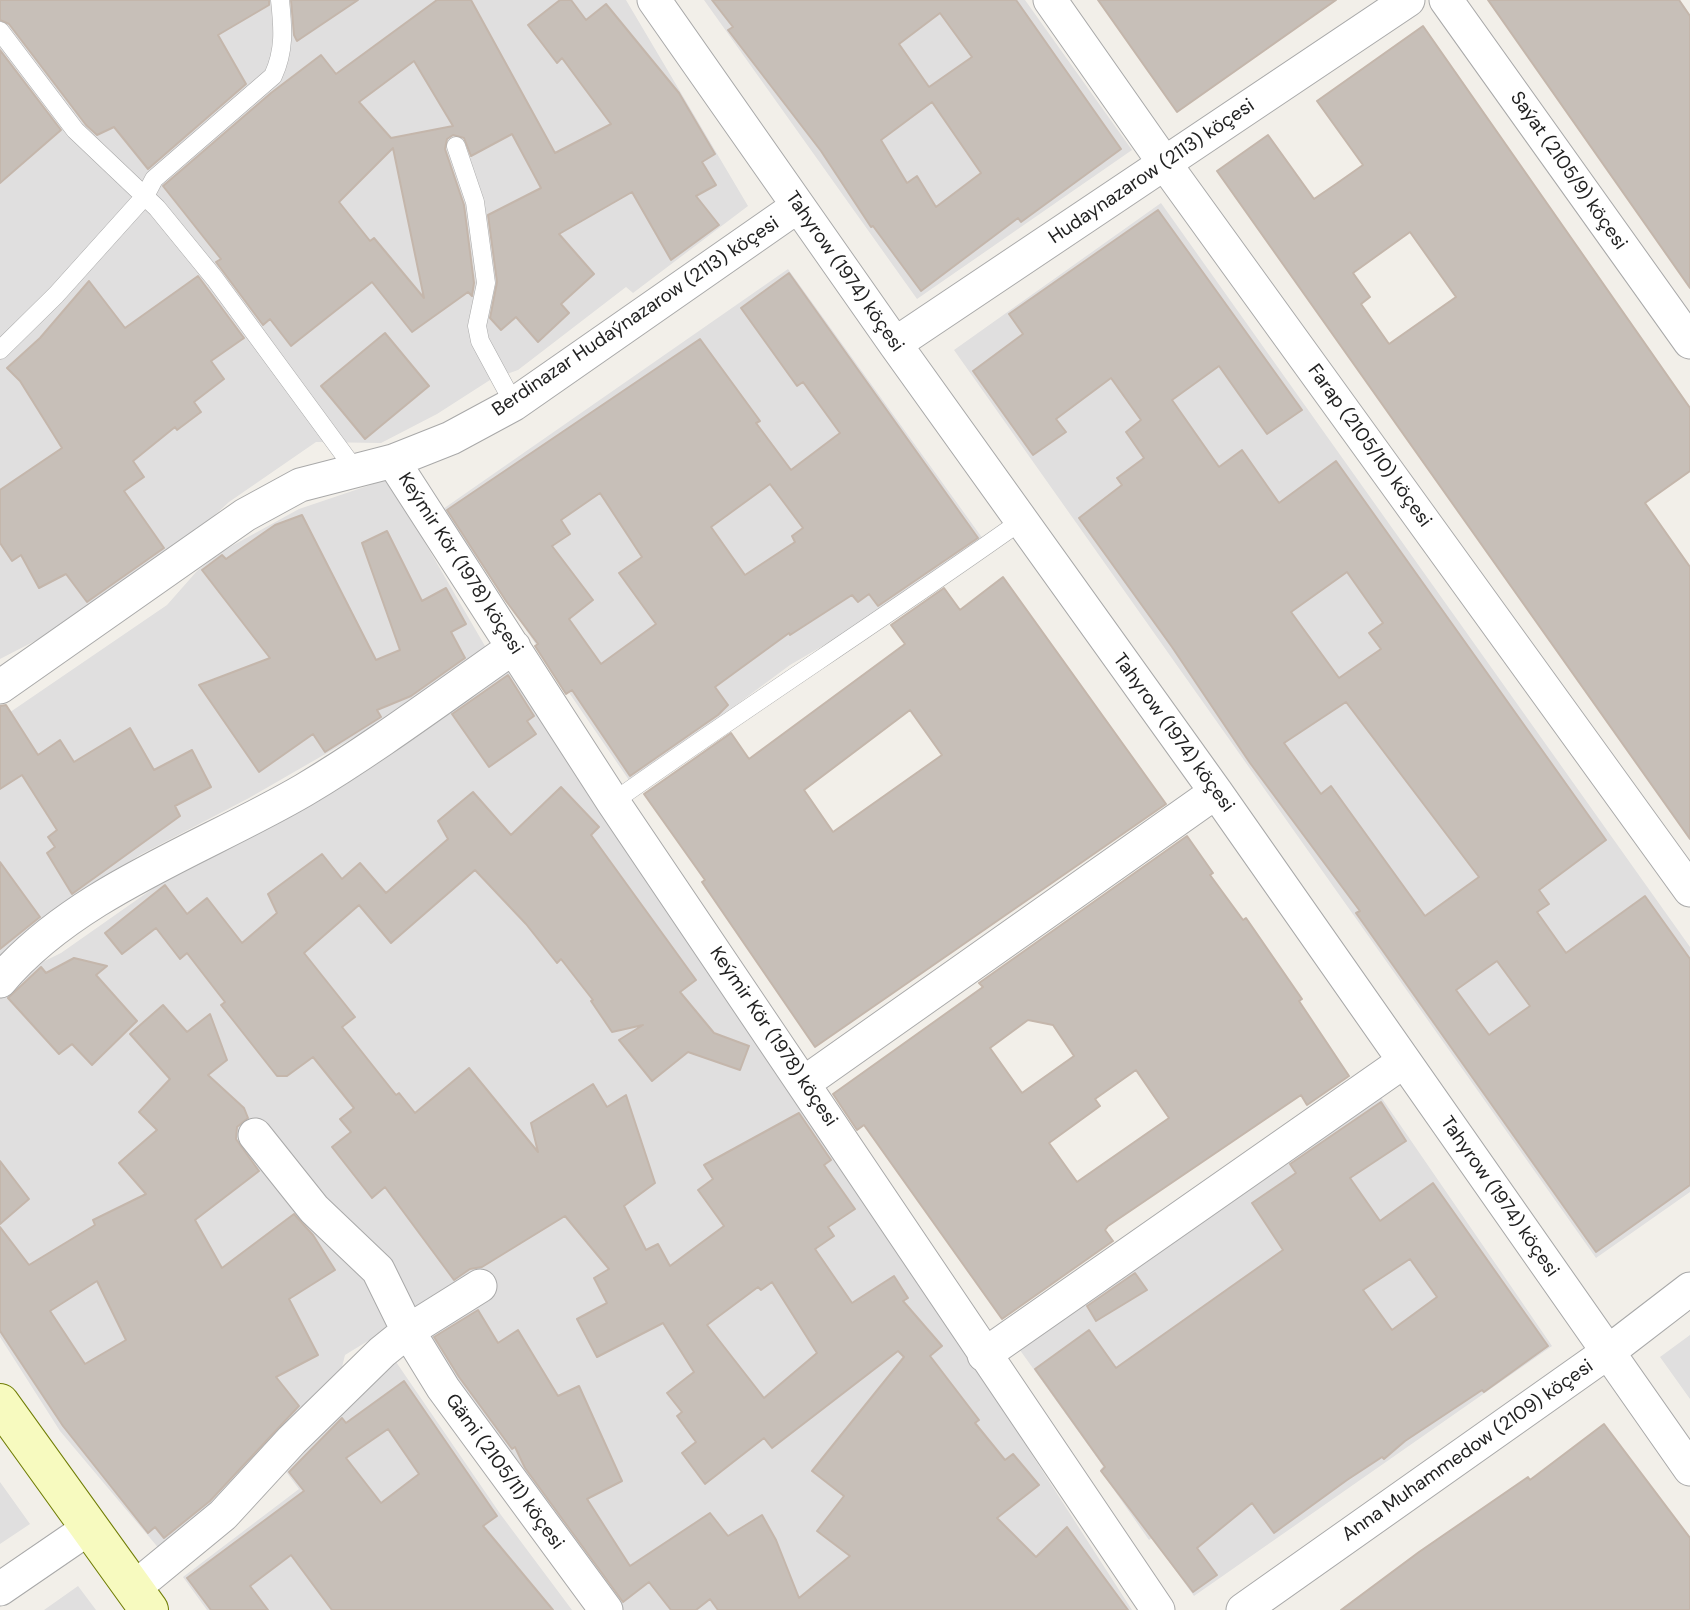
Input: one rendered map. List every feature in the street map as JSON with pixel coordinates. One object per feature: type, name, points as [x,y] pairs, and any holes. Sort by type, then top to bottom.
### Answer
[{"type":"street","name":"Tahyrow (1974) köçesi","points":[[654,0],[797,206],[1216,792],[1690,1469]]},
{"type":"street","name":"Farap (2105/10) köçesi","points":[[1050,0],[1165,164],[1690,890]]},
{"type":"street","name":"Hudaynazarow (2113) köçesi","points":[[895,344],[1408,0]]},
{"type":"street","name":"Saýat (2105/9) köçesi","points":[[1446,0],[1690,342]]},
{"type":"street","name":"Berdinazar Hudaýnazarow (2113) köçesi","points":[[0,687],[245,515],[300,485],[393,461],[451,438],[514,404],[797,206]]},
{"type":"street","name":"Keýmir Kör (1978) köçesi","points":[[393,461],[613,802],[1158,1610]]},
{"type":"street","points":[[0,981],[17,961],[103,898],[306,789],[514,647]]},
{"type":"street","points":[[804,1083],[1216,792]]},
{"type":"street","points":[[984,1355],[1404,1062]]},
{"type":"street","name":"Gämi (2105/11) köçesi","points":[[255,1135],[314,1209],[378,1270],[408,1331],[443,1388],[606,1610]]},
{"type":"street","points":[[0,1403],[141,1600],[338,1394],[408,1331],[480,1286]]},
{"type":"street","name":"Anna Muhammedow (2109) köçesi","points":[[1243,1610],[1608,1352],[1690,1289]]},
{"type":"street","points":[[0,1589],[89,1528]]},
{"type":"lane","points":[[0,350],[56,295],[145,196],[154,179],[273,76],[281,58],[283,33],[280,0]]},
{"type":"lane","points":[[0,31],[75,130],[145,196],[215,279],[356,471]]},
{"type":"lane","points":[[456,146],[475,202],[486,283],[477,326],[478,334],[514,404]]},
{"type":"lane","points":[[613,802],[761,697],[880,621],[1021,521]]},
{"type":"shaded area","points":[[0,0],[626,0],[748,206],[633,293],[626,287],[518,370],[490,380],[437,414],[381,443],[316,442],[229,502],[173,554],[93,611],[0,659]]},
{"type":"shaded area","points":[[704,0],[1025,0],[1132,150],[917,299]]},
{"type":"shaded area","points":[[1161,203],[1690,947],[1690,1192],[1596,1258],[954,350]]},
{"type":"shaded area","points":[[788,269],[983,539],[886,609],[790,665],[631,783],[443,509]]},
{"type":"shaded area","points":[[388,479],[489,653],[426,696],[249,798],[138,856],[52,914],[0,963],[0,719],[167,605],[197,571],[219,553],[299,509]]},
{"type":"shaded area","points":[[503,665],[808,1107],[1132,1610],[622,1610],[394,1325],[345,1355],[342,1367],[228,1496],[161,1551],[60,1431],[0,1337],[0,991],[20,973],[61,953],[165,880]]},
{"type":"shaded area","points":[[1381,1097],[1552,1346],[1194,1596],[1152,1538],[1149,1540],[1100,1470],[1103,1466],[1017,1346]]},
{"type":"shaded area","points":[[1690,1335],[1690,1399],[1660,1357]]},
{"type":"shaded area","points":[[394,1359],[501,1515],[572,1610],[207,1610],[183,1577],[299,1489],[284,1469]]},
{"type":"shaded area","points":[[0,1482],[30,1524],[0,1544]]},
{"type":"shaded area","points":[[78,1586],[96,1610],[44,1610]]},
{"type":"building","points":[[0,0],[269,0],[269,5],[218,35],[246,84],[148,169],[114,127],[97,135],[86,125],[9,24],[0,20]]},
{"type":"building","points":[[291,0],[358,0],[297,41]]},
{"type":"building","points":[[437,0],[471,0],[555,153],[611,124],[562,58],[557,63],[528,25],[560,0],[571,0],[586,20],[606,4],[679,93],[715,154],[702,162],[716,185],[696,196],[719,225],[671,260],[632,192],[559,234],[594,274],[561,304],[569,313],[538,342],[516,317],[501,330],[490,318],[497,282],[488,215],[541,188],[512,134],[471,156],[464,138],[453,135],[447,139],[445,149],[464,205],[474,283],[472,296],[468,292],[412,332],[372,282],[291,346],[270,319],[263,325],[216,262],[221,259],[163,186],[271,93],[321,55],[336,74]],"holes":[[[414,61],[453,126],[391,138],[359,102]],[[393,148],[424,298],[374,238],[370,241],[339,202]]]},
{"type":"building","points":[[712,0],[1016,0],[1121,149],[1021,222],[1018,218],[921,291],[873,226],[871,227],[821,151],[728,30],[733,27]],"holes":[[[940,13],[972,57],[929,87],[899,44]],[[932,102],[981,173],[936,207],[917,176],[907,183],[881,140]]]},
{"type":"building","points":[[1098,0],[1336,0],[1177,112]]},
{"type":"building","points":[[1488,0],[1679,0],[1690,16],[1690,288]]},
{"type":"building","points":[[1423,26],[1690,408],[1690,471],[1645,503],[1690,567],[1690,839],[1217,171],[1268,135],[1314,199],[1336,184],[1363,165],[1317,101]],"holes":[[[1410,232],[1456,297],[1389,344],[1361,304],[1370,297],[1353,273]]]},
{"type":"building","points":[[0,50],[61,130],[0,183]]},
{"type":"building","points":[[1158,210],[1302,410],[1267,434],[1219,366],[1172,400],[1219,467],[1242,450],[1279,503],[1336,461],[1606,840],[1539,890],[1549,904],[1537,912],[1566,953],[1645,896],[1690,959],[1690,1185],[1596,1252],[1356,913],[1360,911],[1250,763],[1172,647],[1079,518],[1122,485],[1117,478],[1144,458],[1126,432],[1141,420],[1111,378],[1056,419],[1066,432],[1033,455],[973,371],[1023,334],[1009,314]],"holes":[[[1347,572],[1383,623],[1369,633],[1381,649],[1339,678],[1291,612]],[[1346,702],[1479,877],[1425,916],[1331,786],[1321,794],[1284,743]],[[1497,961],[1530,1006],[1489,1035],[1456,990]]]},
{"type":"building","points":[[789,273],[978,538],[878,606],[869,594],[858,602],[852,595],[790,635],[789,633],[715,687],[728,705],[718,715],[630,776],[572,690],[566,694],[535,646],[538,644],[506,601],[447,510],[700,339],[760,421],[756,423],[791,470],[840,433],[803,382],[797,386],[741,308]],"holes":[[[770,484],[803,528],[792,536],[795,542],[745,575],[711,527]],[[600,493],[642,557],[619,573],[656,624],[601,664],[569,619],[593,600],[552,546],[570,534],[561,520]]]},
{"type":"building","points":[[198,276],[244,338],[211,361],[224,379],[194,402],[201,412],[177,430],[175,427],[133,461],[144,477],[124,491],[164,548],[87,602],[66,574],[39,588],[21,555],[12,561],[0,543],[0,490],[62,448],[20,381],[7,368],[40,338],[89,281],[125,328]]},
{"type":"building","points":[[385,333],[429,386],[365,439],[321,386]]},
{"type":"building","points":[[302,515],[376,660],[400,650],[362,543],[387,531],[422,601],[446,588],[466,624],[451,632],[465,658],[411,696],[377,710],[381,717],[325,752],[313,734],[259,772],[199,685],[270,658],[202,570],[222,555],[226,559],[275,525]]},
{"type":"building","points":[[1003,577],[1166,804],[815,1047],[702,882],[705,880],[644,794],[731,733],[749,759],[905,644],[891,625],[944,588],[960,610]],"holes":[[[910,710],[942,755],[833,832],[804,790]]]},
{"type":"building","points":[[508,675],[534,716],[527,721],[536,734],[489,767],[452,714]]},
{"type":"building","points":[[6,705],[38,755],[60,740],[74,762],[130,728],[154,770],[192,750],[211,787],[175,806],[180,816],[72,894],[47,853],[55,847],[48,837],[57,830],[22,775],[0,789],[0,706]]},
{"type":"building","points":[[561,787],[599,827],[591,835],[696,980],[680,992],[714,1033],[749,1046],[740,1070],[688,1052],[652,1081],[619,1040],[643,1025],[612,1032],[591,1001],[593,1000],[561,959],[557,963],[526,924],[475,870],[391,943],[359,905],[304,953],[355,1017],[342,1027],[396,1095],[399,1093],[415,1113],[469,1068],[538,1152],[531,1123],[593,1084],[607,1107],[626,1095],[655,1183],[624,1206],[646,1250],[658,1244],[670,1266],[724,1226],[698,1190],[713,1179],[704,1165],[799,1113],[831,1160],[824,1165],[855,1209],[828,1227],[834,1236],[815,1249],[852,1303],[894,1276],[908,1298],[903,1301],[942,1346],[930,1356],[979,1420],[975,1423],[1005,1460],[1013,1454],[1039,1485],[997,1518],[1036,1557],[1067,1527],[1128,1610],[718,1610],[710,1599],[696,1610],[671,1610],[649,1582],[623,1602],[525,1468],[515,1447],[512,1449],[459,1377],[434,1337],[478,1310],[498,1343],[518,1330],[558,1396],[579,1386],[622,1481],[587,1499],[630,1566],[710,1513],[728,1536],[762,1515],[776,1540],[799,1598],[850,1556],[817,1531],[844,1496],[812,1471],[904,1357],[898,1351],[772,1448],[764,1438],[705,1484],[682,1453],[696,1442],[677,1416],[682,1412],[667,1393],[694,1372],[663,1323],[597,1357],[577,1319],[607,1303],[594,1278],[609,1269],[565,1216],[482,1267],[470,1269],[454,1280],[385,1187],[372,1198],[332,1147],[351,1132],[340,1119],[354,1108],[313,1057],[287,1076],[277,1076],[221,1005],[225,1002],[187,953],[180,959],[156,928],[122,954],[105,933],[165,885],[187,914],[207,898],[242,943],[277,913],[268,894],[322,854],[342,879],[360,863],[386,893],[448,839],[438,821],[473,792],[511,835]],"holes":[[[772,1282],[817,1353],[764,1398],[707,1325],[758,1287],[761,1290]]]},
{"type":"building","points":[[1187,836],[1213,873],[1210,875],[1243,920],[1246,918],[1302,999],[1299,1001],[1349,1076],[1307,1105],[1301,1095],[1108,1226],[1105,1230],[1113,1241],[1002,1319],[864,1125],[857,1130],[833,1094],[983,987],[979,983]],"holes":[[[1028,1020],[1053,1025],[1074,1056],[1022,1093],[990,1048]],[[1136,1070],[1169,1118],[1077,1182],[1049,1143],[1100,1106],[1095,1099]]]},
{"type":"building","points":[[0,862],[40,917],[0,949]]},
{"type":"building","points":[[74,958],[107,966],[96,975],[137,1021],[92,1065],[72,1044],[59,1054],[8,998],[41,967],[46,973]]},
{"type":"building","points":[[163,1005],[187,1032],[210,1014],[227,1060],[208,1075],[244,1108],[248,1118],[237,1127],[236,1139],[259,1171],[195,1220],[222,1268],[294,1214],[313,1235],[335,1270],[289,1299],[318,1355],[276,1377],[299,1406],[210,1501],[164,1538],[155,1527],[148,1533],[63,1426],[0,1331],[0,1227],[29,1265],[95,1225],[93,1220],[146,1194],[119,1163],[157,1130],[139,1112],[170,1079],[130,1034]],"holes":[[[97,1281],[126,1340],[85,1364],[50,1311]]]},
{"type":"building","points":[[1381,1102],[1406,1141],[1350,1178],[1380,1221],[1433,1183],[1548,1346],[1484,1392],[1482,1390],[1405,1441],[1384,1459],[1382,1457],[1347,1480],[1274,1533],[1252,1503],[1197,1548],[1217,1575],[1193,1592],[1101,1471],[1105,1467],[1035,1369],[1089,1330],[1116,1368],[1283,1250],[1252,1203],[1296,1173],[1290,1164]],"holes":[[[1410,1259],[1437,1297],[1392,1330],[1363,1290]]]},
{"type":"building","points":[[0,1161],[29,1199],[0,1224]]},
{"type":"building","points":[[1135,1273],[1147,1290],[1096,1321],[1087,1306]]},
{"type":"building","points":[[404,1381],[497,1516],[483,1526],[553,1610],[332,1610],[291,1555],[250,1586],[268,1610],[211,1610],[187,1578],[304,1491],[289,1472],[342,1418],[346,1423]],"holes":[[[388,1429],[419,1474],[381,1503],[346,1458]]]},
{"type":"building","points":[[1604,1424],[1690,1538],[1690,1610],[1341,1610],[1528,1477],[1530,1480]]}]
